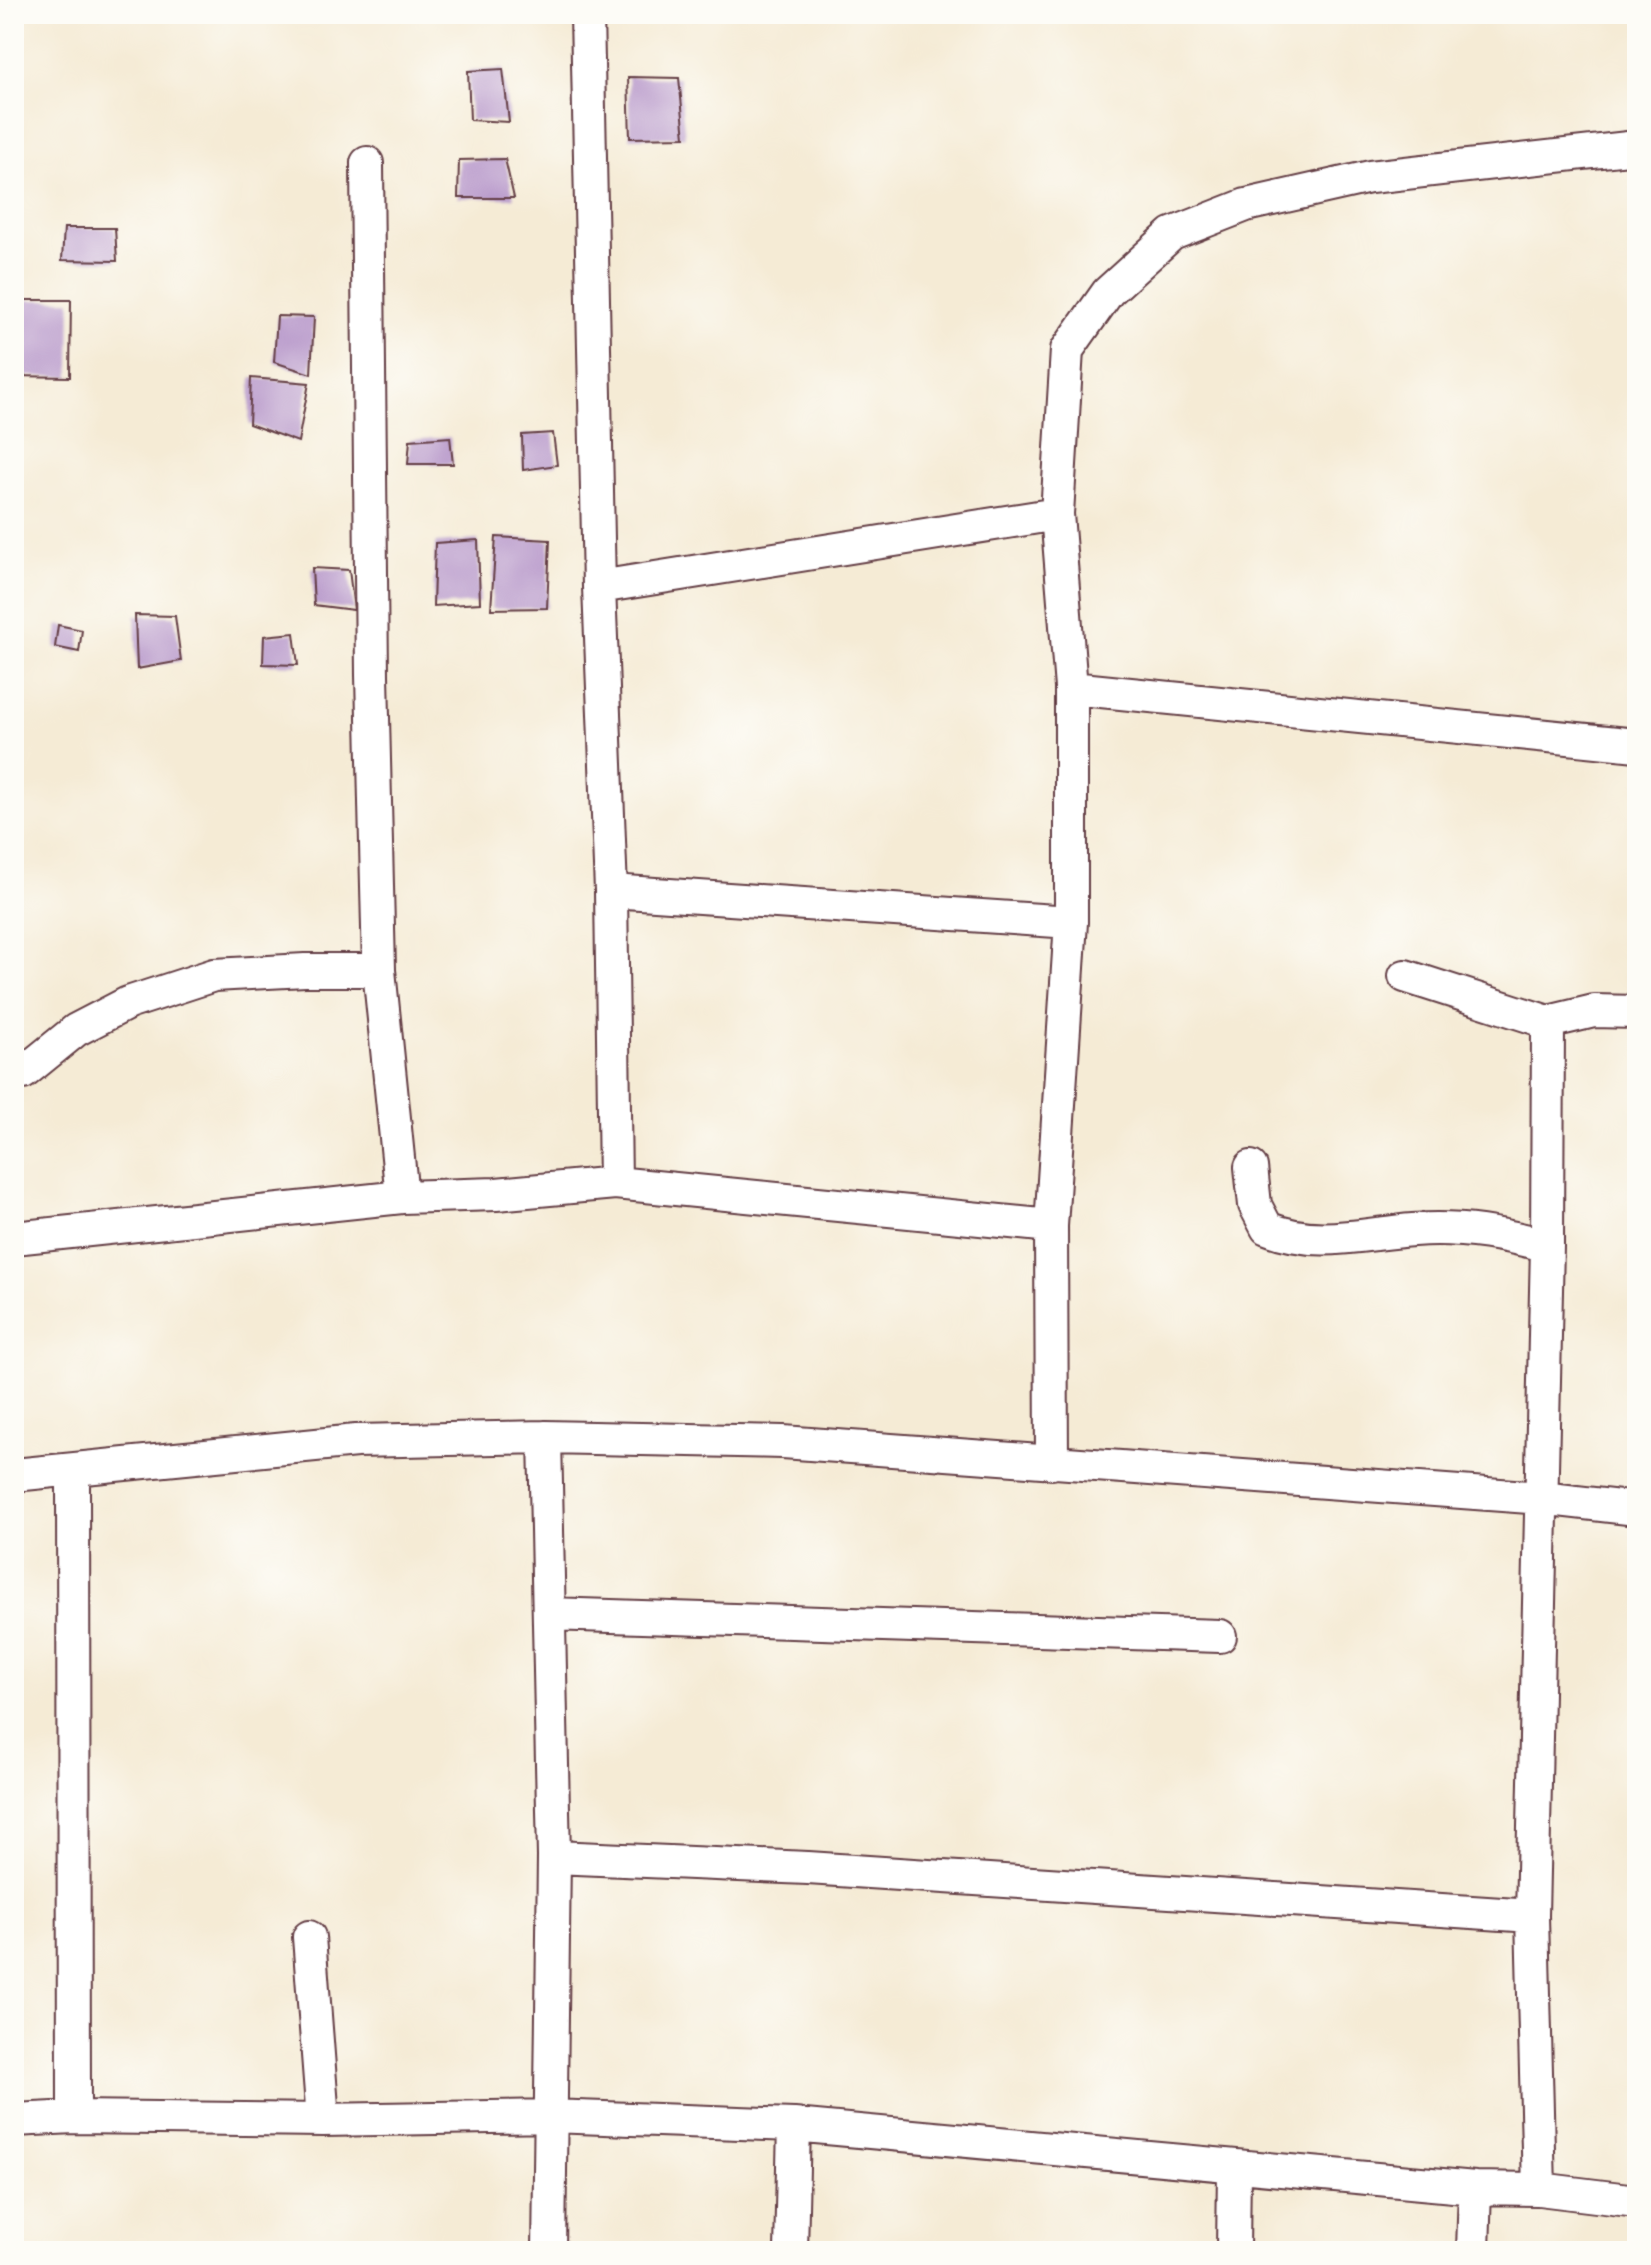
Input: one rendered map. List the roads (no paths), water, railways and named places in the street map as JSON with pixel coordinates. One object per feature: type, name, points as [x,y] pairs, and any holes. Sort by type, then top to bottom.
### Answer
[{"type":"street","points":[[587,14],[599,587],[611,891],[615,1183]]},
{"type":"street","points":[[1052,1463],[1051,1226],[1071,922],[1071,688],[1057,514],[1067,350],[1108,292],[1172,234],[1246,205],[1370,177],[1637,147]]},
{"type":"street","points":[[367,163],[372,675],[379,970],[402,1197]]},
{"type":"street","points":[[599,587],[1057,514]]},
{"type":"street","points":[[1071,688],[1637,745]]},
{"type":"street","points":[[611,891],[1071,922]]},
{"type":"street","points":[[23,1073],[76,1030],[128,1003],[214,975],[379,970]]},
{"type":"street","points":[[1405,976],[1548,1022],[1594,1011],[1637,1012]]},
{"type":"street","points":[[1539,2189],[1532,1916],[1547,1246],[1548,1022]]},
{"type":"street","points":[[1251,1167],[1255,1205],[1267,1228],[1287,1236],[1343,1240],[1415,1229],[1474,1231],[1513,1236],[1547,1246]]},
{"type":"street","points":[[14,1238],[402,1197],[496,1194],[615,1183],[1051,1226]]},
{"type":"street","points":[[545,1437],[554,1857],[549,2251]]},
{"type":"street","points":[[14,1475],[356,1441],[545,1437],[783,1442],[1541,1498],[1637,1509]]},
{"type":"street","points":[[73,1471],[74,2117]]},
{"type":"street","points":[[549,1614],[1220,1636]]},
{"type":"street","points":[[554,1857],[808,1868],[1532,1916]]},
{"type":"street","points":[[309,1937],[323,2120]]},
{"type":"street","points":[[14,2120],[74,2117],[323,2120],[550,2116],[794,2125],[1475,2188],[1539,2189],[1637,2201]]},
{"type":"street","points":[[791,2251],[794,2125]]},
{"type":"street","points":[[1233,2251],[1234,2167]]},
{"type":"street","points":[[1473,2251],[1475,2188]]}]
